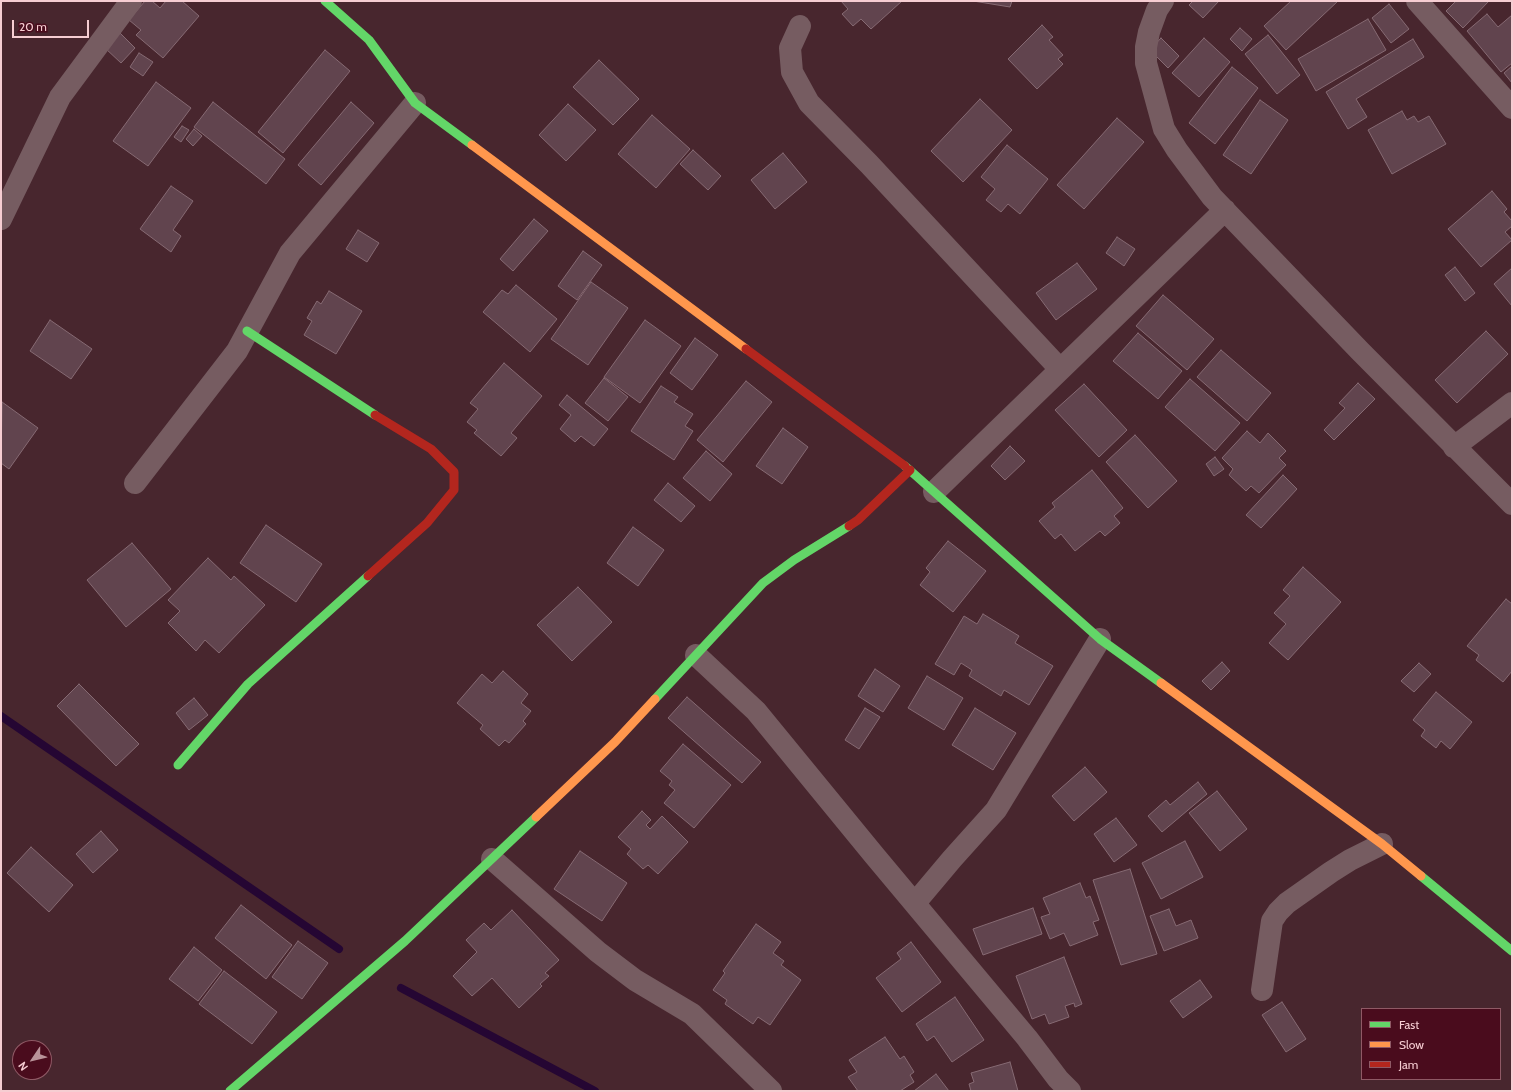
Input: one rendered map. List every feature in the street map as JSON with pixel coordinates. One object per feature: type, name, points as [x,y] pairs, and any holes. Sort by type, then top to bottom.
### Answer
[{"type":"street","points":[[1,219],[60,97],[131,1]]},
{"type":"street","points":[[325,1],[369,40],[415,103],[910,470],[1100,639],[1382,844],[1512,951]]},
{"type":"street","points":[[1163,1],[1157,10],[1149,32],[1146,48],[1146,62],[1164,129],[1177,150],[1212,197],[1454,447],[1512,504]]},
{"type":"street","points":[[1417,1],[1512,108]]},
{"type":"street","points":[[800,26],[790,48],[792,72],[809,103],[869,164],[1060,369]]},
{"type":"street","points":[[135,483],[237,351],[290,253],[415,103]]},
{"type":"street","points":[[934,492],[1225,210]]},
{"type":"street","points":[[178,765],[248,684],[427,523],[454,490],[454,472],[431,449],[362,407],[247,331]]},
{"type":"street","points":[[1454,447],[1512,403]]},
{"type":"street","points":[[230,1091],[406,941],[615,742],[763,583],[794,560],[858,520],[910,470]]},
{"type":"street","points":[[915,903],[996,810],[1100,639]]},
{"type":"street","points":[[696,655],[756,710],[1027,1038],[1058,1079],[1070,1091]]},
{"type":"street","points":[[1262,990],[1272,921],[1278,912],[1286,903],[1331,872],[1350,860],[1382,844]]},
{"type":"street","points":[[492,859],[598,952],[634,980],[692,1014],[771,1091]]},
{"type":"building","points":[[145,1],[152,1],[160,8],[166,1],[182,1],[199,16],[163,58],[136,35],[141,30],[129,20]]},
{"type":"building","points":[[841,1],[902,1],[871,29],[861,19],[853,26],[842,14],[848,9]]},
{"type":"building","points":[[973,1],[1012,1],[1010,7]]},
{"type":"building","points":[[1193,1],[1219,1],[1203,18],[1189,5]]},
{"type":"building","points":[[1291,1],[1338,1],[1286,50],[1264,26]]},
{"type":"building","points":[[1456,1],[1489,1],[1463,28],[1446,11]]},
{"type":"building","points":[[1389,4],[1409,29],[1391,43],[1372,18]]},
{"type":"building","points":[[1487,14],[1498,27],[1512,15],[1512,63],[1501,72],[1467,31]]},
{"type":"building","points":[[1368,19],[1386,50],[1316,91],[1298,59]]},
{"type":"building","points":[[1042,25],[1053,37],[1049,40],[1063,55],[1058,59],[1063,64],[1037,89],[1008,59]]},
{"type":"building","points":[[1240,28],[1252,39],[1242,51],[1230,39]]},
{"type":"building","points":[[119,32],[135,48],[121,63],[105,48]]},
{"type":"building","points":[[1268,35],[1300,75],[1277,94],[1245,54]]},
{"type":"building","points":[[1161,38],[1179,56],[1168,68],[1150,50]]},
{"type":"building","points":[[1204,38],[1230,62],[1199,97],[1172,73]]},
{"type":"building","points":[[1413,39],[1424,57],[1356,99],[1367,117],[1348,129],[1326,92]]},
{"type":"building","points":[[325,50],[350,71],[283,153],[258,132]]},
{"type":"building","points":[[139,53],[153,62],[143,76],[130,67]]},
{"type":"building","points":[[599,60],[639,99],[613,125],[573,87]]},
{"type":"building","points":[[1512,66],[1512,83],[1504,73]]},
{"type":"building","points":[[1232,67],[1258,88],[1215,144],[1189,123]]},
{"type":"building","points":[[156,82],[191,108],[148,166],[113,141]]},
{"type":"building","points":[[980,99],[1012,130],[963,182],[931,151]]},
{"type":"building","points":[[1260,100],[1288,120],[1251,174],[1223,155]]},
{"type":"building","points":[[213,102],[285,159],[266,184],[194,127]]},
{"type":"building","points":[[351,102],[374,123],[321,185],[298,165]]},
{"type":"building","points":[[568,104],[596,130],[566,161],[539,135]]},
{"type":"building","points":[[1402,111],[1407,120],[1414,116],[1418,122],[1429,116],[1446,144],[1392,174],[1368,130]]},
{"type":"building","points":[[652,115],[690,149],[656,188],[618,154]]},
{"type":"building","points":[[1117,118],[1144,142],[1084,209],[1057,185]]},
{"type":"building","points":[[182,126],[189,130],[181,142],[174,137]]},
{"type":"building","points":[[194,129],[202,136],[193,146],[186,139]]},
{"type":"building","points":[[1007,145],[1048,179],[1020,214],[1008,204],[1001,212],[986,200],[995,189],[981,177]]},
{"type":"building","points":[[693,150],[721,176],[708,190],[680,164]]},
{"type":"building","points":[[783,153],[807,182],[775,209],[751,180]]},
{"type":"building","points":[[171,186],[193,201],[173,230],[181,236],[171,252],[140,229]]},
{"type":"building","points":[[1492,191],[1507,209],[1504,212],[1512,221],[1512,226],[1505,232],[1512,240],[1481,267],[1448,229]]},
{"type":"building","points":[[534,219],[548,231],[513,271],[500,259]]},
{"type":"building","points":[[358,230],[379,243],[367,262],[346,249]]},
{"type":"building","points":[[1117,237],[1135,249],[1124,266],[1106,253]]},
{"type":"building","points":[[583,251],[602,265],[577,300],[558,286]]},
{"type":"building","points":[[1077,263],[1097,289],[1056,320],[1036,293]]},
{"type":"building","points":[[1455,267],[1475,293],[1465,301],[1445,275]]},
{"type":"building","points":[[1512,268],[1512,306],[1494,284]]},
{"type":"building","points":[[591,282],[628,308],[588,365],[551,339]]},
{"type":"building","points":[[516,285],[557,319],[530,352],[483,312],[502,290],[508,294]]},
{"type":"building","points":[[329,291],[362,311],[336,354],[304,335],[312,321],[307,318],[317,301],[321,304]]},
{"type":"building","points":[[1163,295],[1214,339],[1187,370],[1136,326]]},
{"type":"building","points":[[50,320],[92,349],[71,379],[30,351]]},
{"type":"building","points":[[645,320],[681,346],[640,403],[604,377]]},
{"type":"building","points":[[1486,331],[1508,354],[1457,403],[1435,380]]},
{"type":"building","points":[[1138,333],[1182,371],[1158,399],[1113,361]]},
{"type":"building","points":[[695,338],[718,355],[692,390],[670,373]]},
{"type":"building","points":[[1221,350],[1271,393],[1247,421],[1197,377]]},
{"type":"building","points":[[504,363],[542,396],[511,433],[517,438],[501,456],[474,433],[477,430],[467,422],[478,409],[470,403]]},
{"type":"building","points":[[604,378],[628,397],[608,421],[585,403]]},
{"type":"building","points":[[1190,379],[1240,423],[1215,451],[1165,407]]},
{"type":"building","points":[[746,381],[772,402],[723,462],[697,440]]},
{"type":"building","points":[[1358,383],[1375,399],[1334,440],[1324,430],[1345,408],[1339,403]]},
{"type":"building","points":[[1084,384],[1127,430],[1099,457],[1055,410]]},
{"type":"building","points":[[661,386],[678,397],[674,402],[693,414],[685,426],[693,431],[674,460],[631,431]]},
{"type":"building","points":[[567,395],[608,429],[594,446],[581,436],[575,442],[560,429],[571,415],[559,405]]},
{"type":"building","points":[[2,402],[38,428],[9,469],[1,463]]},
{"type":"building","points":[[783,428],[808,447],[782,484],[756,466]]},
{"type":"building","points":[[1247,431],[1260,443],[1268,433],[1286,451],[1279,458],[1286,465],[1259,493],[1251,486],[1246,491],[1229,475],[1233,469],[1222,458]]},
{"type":"building","points":[[1135,435],[1177,481],[1148,508],[1106,462]]},
{"type":"building","points":[[1010,446],[1025,461],[1005,480],[991,466]]},
{"type":"building","points":[[706,451],[732,474],[710,501],[683,478]]},
{"type":"building","points":[[1215,457],[1224,469],[1214,476],[1206,464]]},
{"type":"building","points":[[1092,470],[1123,508],[1114,516],[1120,523],[1105,536],[1100,531],[1075,551],[1061,534],[1055,539],[1039,521],[1055,507],[1052,503]]},
{"type":"building","points":[[1283,475],[1297,489],[1261,528],[1246,515]]},
{"type":"building","points":[[668,483],[695,506],[681,522],[654,500]]},
{"type":"building","points":[[266,525],[322,564],[296,602],[240,563]]},
{"type":"building","points":[[633,527],[664,550],[638,586],[607,563]]},
{"type":"building","points":[[948,541],[986,571],[953,612],[920,585],[930,572],[926,568]]},
{"type":"building","points":[[132,543],[171,589],[126,627],[87,580]]},
{"type":"building","points":[[208,558],[231,580],[234,576],[265,605],[219,653],[205,640],[196,651],[168,623],[180,611],[168,600]]},
{"type":"building","points":[[1303,567],[1341,602],[1288,660],[1269,643],[1286,624],[1274,613],[1290,596],[1283,590]]},
{"type":"building","points":[[578,587],[612,622],[572,661],[537,625]]},
{"type":"building","points":[[1506,599],[1512,604],[1512,671],[1503,682],[1476,660],[1479,655],[1467,646]]},
{"type":"building","points":[[983,614],[1019,636],[1015,643],[1053,666],[1029,705],[1004,690],[1001,696],[969,676],[972,670],[961,663],[954,675],[935,664],[964,616],[977,624]]},
{"type":"building","points":[[1222,662],[1230,671],[1211,690],[1202,681]]},
{"type":"building","points":[[1419,663],[1431,674],[1414,692],[1401,681]]},
{"type":"building","points":[[875,669],[900,686],[883,712],[858,696]]},
{"type":"building","points":[[503,671],[528,694],[521,703],[531,711],[523,721],[526,724],[509,743],[505,740],[499,746],[480,729],[483,725],[457,703],[482,674],[492,683]]},
{"type":"building","points":[[927,676],[963,698],[944,730],[908,708]]},
{"type":"building","points":[[79,684],[139,744],[116,766],[57,706]]},
{"type":"building","points":[[1436,692],[1472,722],[1450,749],[1441,741],[1436,748],[1421,736],[1425,730],[1413,720]]},
{"type":"building","points":[[687,697],[761,762],[742,783],[668,718]]},
{"type":"building","points":[[194,698],[208,715],[189,730],[176,713]]},
{"type":"building","points":[[865,708],[880,717],[859,749],[845,740]]},
{"type":"building","points":[[975,708],[1016,733],[993,770],[952,745]]},
{"type":"building","points":[[683,744],[731,785],[694,828],[664,803],[675,790],[669,785],[672,781],[660,771]]},
{"type":"building","points":[[1085,767],[1107,792],[1074,821],[1052,796]]},
{"type":"building","points":[[1198,782],[1207,794],[1162,832],[1148,816],[1166,800],[1170,805]]},
{"type":"building","points":[[1217,791],[1247,829],[1220,851],[1189,813]]},
{"type":"building","points":[[642,811],[651,820],[646,825],[650,829],[662,816],[688,842],[658,874],[648,865],[643,869],[627,854],[631,849],[618,837]]},
{"type":"building","points":[[1116,818],[1137,845],[1114,862],[1094,834]]},
{"type":"building","points":[[101,831],[118,850],[93,873],[76,854]]},
{"type":"building","points":[[1185,841],[1203,877],[1161,899],[1142,863]]},
{"type":"building","points":[[31,847],[73,885],[49,912],[7,873]]},
{"type":"building","points":[[580,851],[627,883],[602,921],[554,889]]},
{"type":"building","points":[[1130,869],[1157,954],[1121,965],[1093,880]]},
{"type":"building","points":[[1080,883],[1086,898],[1090,896],[1099,920],[1093,922],[1098,935],[1070,946],[1064,933],[1050,939],[1041,917],[1050,914],[1043,898]]},
{"type":"building","points":[[241,905],[292,945],[266,979],[215,938]]},
{"type":"building","points":[[1033,908],[1042,934],[983,955],[973,929]]},
{"type":"building","points":[[1169,909],[1176,926],[1191,920],[1198,938],[1164,951],[1150,916]]},
{"type":"building","points":[[512,910],[559,960],[545,973],[549,976],[540,984],[542,986],[519,1008],[492,978],[472,996],[453,976],[477,952],[466,940],[484,923],[491,930]]},
{"type":"building","points":[[756,924],[781,942],[773,953],[784,961],[781,965],[801,980],[770,1025],[758,1017],[753,1024],[725,1004],[727,1000],[713,990],[725,973],[723,971]]},
{"type":"building","points":[[298,941],[328,963],[302,999],[272,977]]},
{"type":"building","points":[[911,942],[941,982],[902,1012],[876,978],[901,959],[897,953]]},
{"type":"building","points":[[194,947],[222,970],[198,1001],[169,979]]},
{"type":"building","points":[[1064,957],[1082,1004],[1075,1007],[1074,1003],[1065,1006],[1069,1017],[1049,1024],[1045,1014],[1032,1019],[1016,976]]},
{"type":"building","points":[[224,971],[277,1012],[252,1044],[199,1004]]},
{"type":"building","points":[[1200,980],[1212,997],[1183,1018],[1170,1001]]},
{"type":"building","points":[[955,997],[984,1040],[952,1062],[934,1036],[927,1041],[916,1024]]},
{"type":"building","points":[[1282,1002],[1306,1039],[1286,1052],[1262,1015]]},
{"type":"building","points":[[885,1037],[900,1059],[904,1056],[914,1072],[910,1075],[914,1082],[900,1091],[858,1091],[848,1077],[857,1072],[849,1060]]},
{"type":"building","points":[[1010,1062],[1018,1091],[971,1091],[969,1084],[974,1082],[971,1073]]},
{"type":"building","points":[[936,1074],[949,1091],[914,1091]]},
{"type":"waterway","points":[[1,716],[339,949]]},
{"type":"waterway","points":[[401,988],[595,1091]]},
{"type":"traffic: fast","points":[[325,1],[369,40],[415,103],[472,145]]},
{"type":"traffic: fast","points":[[247,331],[375,415]]},
{"type":"traffic: fast","points":[[905,466],[1100,639],[1161,683]]},
{"type":"traffic: fast","points":[[655,699],[763,583],[794,560],[849,526]]},
{"type":"traffic: fast","points":[[178,765],[248,684],[368,576]]},
{"type":"traffic: fast","points":[[230,1091],[405,941],[536,817]]},
{"type":"traffic: fast","points":[[1421,876],[1512,951]]},
{"type":"traffic: slow","points":[[472,145],[746,349]]},
{"type":"traffic: slow","points":[[1161,683],[1382,844],[1421,876]]},
{"type":"traffic: slow","points":[[536,817],[615,742],[655,699]]},
{"type":"traffic: jam","points":[[746,349],[905,466]]},
{"type":"traffic: jam","points":[[368,576],[427,523],[454,490],[454,472],[431,449],[375,415]]},
{"type":"traffic: jam","points":[[849,526],[858,520],[910,470]]}]
